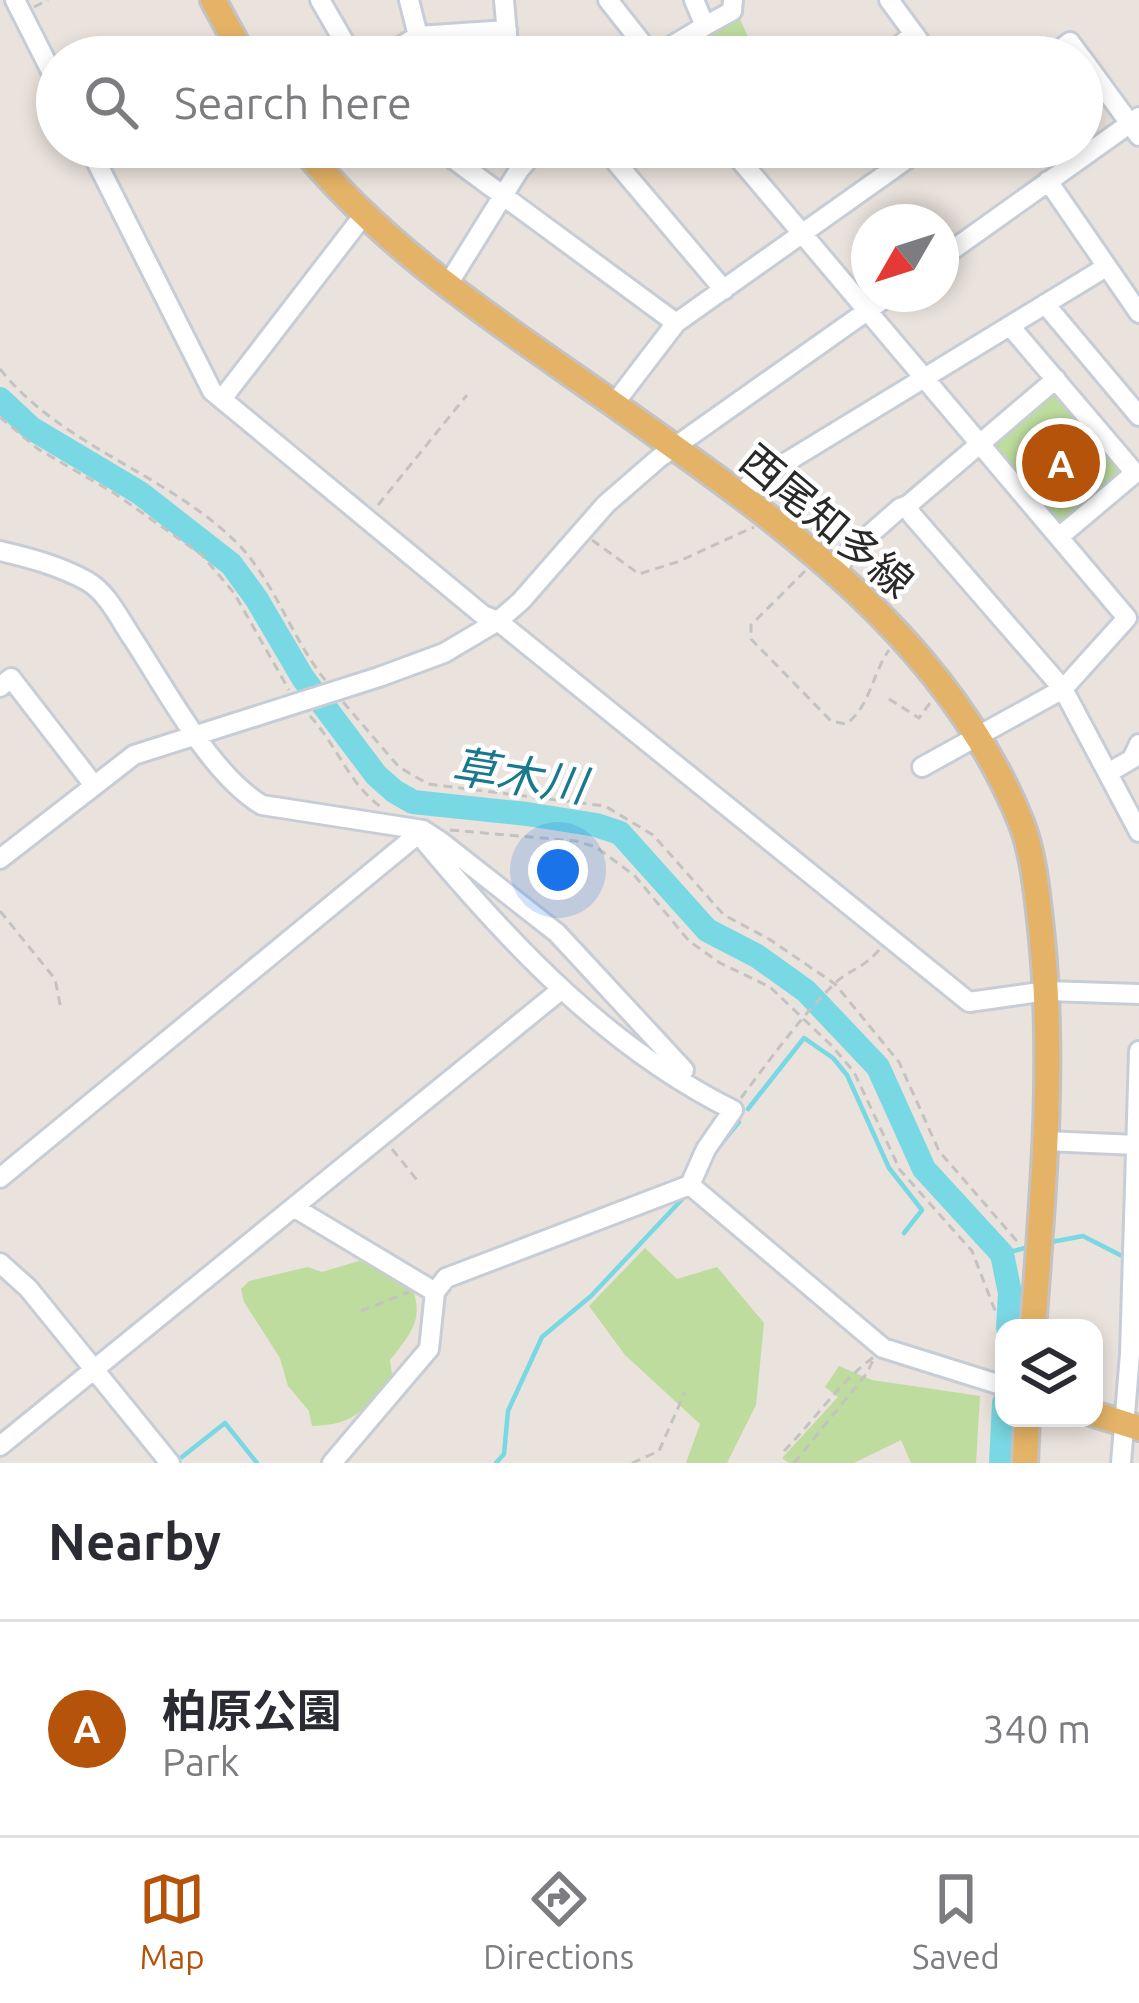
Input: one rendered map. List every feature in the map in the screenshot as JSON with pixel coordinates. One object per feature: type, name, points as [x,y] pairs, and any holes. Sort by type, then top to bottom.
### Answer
[{"type":"main road","points":[[212,0],[232,36]]},
{"type":"main road","name":"西尾知多線","points":[[321,168],[363,216],[447,286],[828,563],[903,636],[980,739],[1022,825],[1036,886],[1045,1142],[1033,1319]]},
{"type":"main road","points":[[1025,1463],[1027,1427]]},
{"type":"street","points":[[16,0],[36,40]]},
{"type":"street","points":[[320,0],[341,36]]},
{"type":"street","points":[[409,0],[418,36],[507,30]]},
{"type":"street","points":[[505,0],[507,36]]},
{"type":"street","points":[[608,0],[636,36]]},
{"type":"street","points":[[694,0],[705,26]]},
{"type":"street","points":[[688,36],[732,11],[733,0]]},
{"type":"street","points":[[889,0],[913,35]]},
{"type":"street","points":[[1103,84],[1136,125],[1103,146]]},
{"type":"street","points":[[100,168],[212,391],[969,1003],[1041,992],[1139,994]]},
{"type":"street","points":[[465,168],[676,323]]},
{"type":"street","points":[[447,286],[522,168]]},
{"type":"street","points":[[621,168],[724,290]]},
{"type":"street","points":[[746,168],[851,291]]},
{"type":"street","points":[[614,404],[676,323],[895,168]]},
{"type":"street","points":[[959,245],[1068,168]]},
{"type":"street","points":[[1048,181],[1139,313]]},
{"type":"street","points":[[222,399],[363,216]]},
{"type":"street","points":[[755,509],[749,485],[1106,267]]},
{"type":"street","points":[[1045,304],[1139,416]]},
{"type":"street","points":[[0,860],[134,755],[444,653],[497,621],[521,601],[606,504],[659,458],[865,312]]},
{"type":"street","points":[[870,312],[1127,618],[1063,689],[922,767]]},
{"type":"street","points":[[1010,326],[1138,472],[1058,537]]},
{"type":"street","points":[[828,563],[844,557],[908,506],[1056,379]]},
{"type":"street","points":[[908,506],[1063,689],[1139,832]]},
{"type":"street","points":[[0,551],[40,560],[91,583],[110,603],[194,735],[245,795],[262,806],[423,830],[556,933],[659,1048],[726,1106]]},
{"type":"street","points":[[0,688],[11,679],[93,784]]},
{"type":"street","points":[[1108,773],[1137,755]]},
{"type":"street","points":[[423,830],[426,843],[508,937],[594,1021],[703,1096],[726,1106]]},
{"type":"street","points":[[0,1178],[423,830]]},
{"type":"street","points":[[0,1446],[562,989]]},
{"type":"street","points":[[1121,1463],[1131,1426],[1135,1339],[1139,1051]]},
{"type":"street","points":[[430,1289],[454,1273],[690,1185],[726,1106]]},
{"type":"street","points":[[1045,1142],[1138,1157]]},
{"type":"street","points":[[690,1185],[878,1352],[995,1385]]},
{"type":"street","points":[[295,1208],[430,1289]]},
{"type":"street","points":[[0,1263],[28,1288],[170,1463]]},
{"type":"street","points":[[332,1463],[429,1348],[430,1289]]},
{"type":"path","points":[[0,368],[24,397],[55,422],[132,466],[236,542],[329,691],[399,767],[428,784],[583,801],[618,812],[653,836],[724,915],[770,939],[835,984],[899,1062],[926,1130],[952,1169],[1016,1240],[1035,1240]]},
{"type":"path","points":[[368,517],[467,394]]},
{"type":"path","points":[[0,417],[38,449],[114,493],[202,555],[234,593],[357,783],[384,809]]},
{"type":"path","points":[[581,532],[639,574],[748,531],[755,509]]},
{"type":"path","points":[[828,563],[751,625],[750,633],[831,721],[846,724],[855,718],[879,664],[903,636]]},
{"type":"path","points":[[889,699],[919,718],[945,688]]},
{"type":"path","points":[[423,830],[509,834],[596,847],[635,876],[689,941],[720,963],[770,987],[832,1046],[863,1085],[891,1154],[911,1186],[972,1251],[996,1312]]},
{"type":"path","points":[[0,911],[55,980],[61,1010]]},
{"type":"path","points":[[726,1106],[824,995],[863,968],[888,938]]},
{"type":"path","points":[[381,1135],[417,1180]]},
{"type":"path","points":[[361,1311],[430,1289]]},
{"type":"path","points":[[784,1451],[878,1352]]},
{"type":"path","points":[[794,1463],[867,1373],[878,1352]]},
{"type":"path","points":[[632,1463],[659,1451],[685,1392]]},
{"type":"green space","points":[[733,4],[748,36],[695,36]]},
{"type":"green space","points":[[1056,379],[1129,473],[1062,529],[992,453],[993,437]]},
{"type":"green space","points":[[645,1248],[677,1279],[717,1267],[764,1323],[756,1405],[727,1463],[686,1463],[700,1424],[625,1355],[589,1306]]},
{"type":"green space","points":[[359,1261],[410,1282],[416,1305],[414,1324],[390,1360],[392,1374],[367,1405],[340,1422],[312,1426],[309,1411],[288,1386],[280,1358],[244,1302],[241,1289],[249,1281],[308,1267],[322,1272]]},
{"type":"green space","points":[[839,1366],[872,1380],[980,1396],[976,1463],[911,1463],[901,1440],[854,1463],[789,1463],[782,1458],[838,1397],[825,1387]]},
{"type":"waterway","name":"草木川","points":[[0,399],[31,428],[140,493],[231,564],[303,678],[376,775],[394,791],[413,802],[527,814],[620,833],[707,930],[757,956],[806,991],[878,1067],[924,1169],[1002,1254],[1010,1293],[1009,1319]]},
{"type":"waterway","points":[[748,1109],[804,1038],[833,1058],[847,1075],[889,1168],[922,1210],[904,1233]]},
{"type":"waterway","points":[[716,1150],[739,1122]]},
{"type":"waterway","points":[[496,1463],[504,1454],[508,1411],[542,1337],[591,1296],[688,1193]]},
{"type":"waterway","points":[[1046,1243],[1083,1236],[1124,1257]]},
{"type":"waterway","points":[[1002,1254],[1029,1247]]},
{"type":"waterway","points":[[182,1457],[225,1423],[257,1463]]},
{"type":"waterway","name":"草木川","points":[[1001,1463],[1003,1427]]},
{"type":"place","name":"柏原公園","points":[[1061,463]]}]
